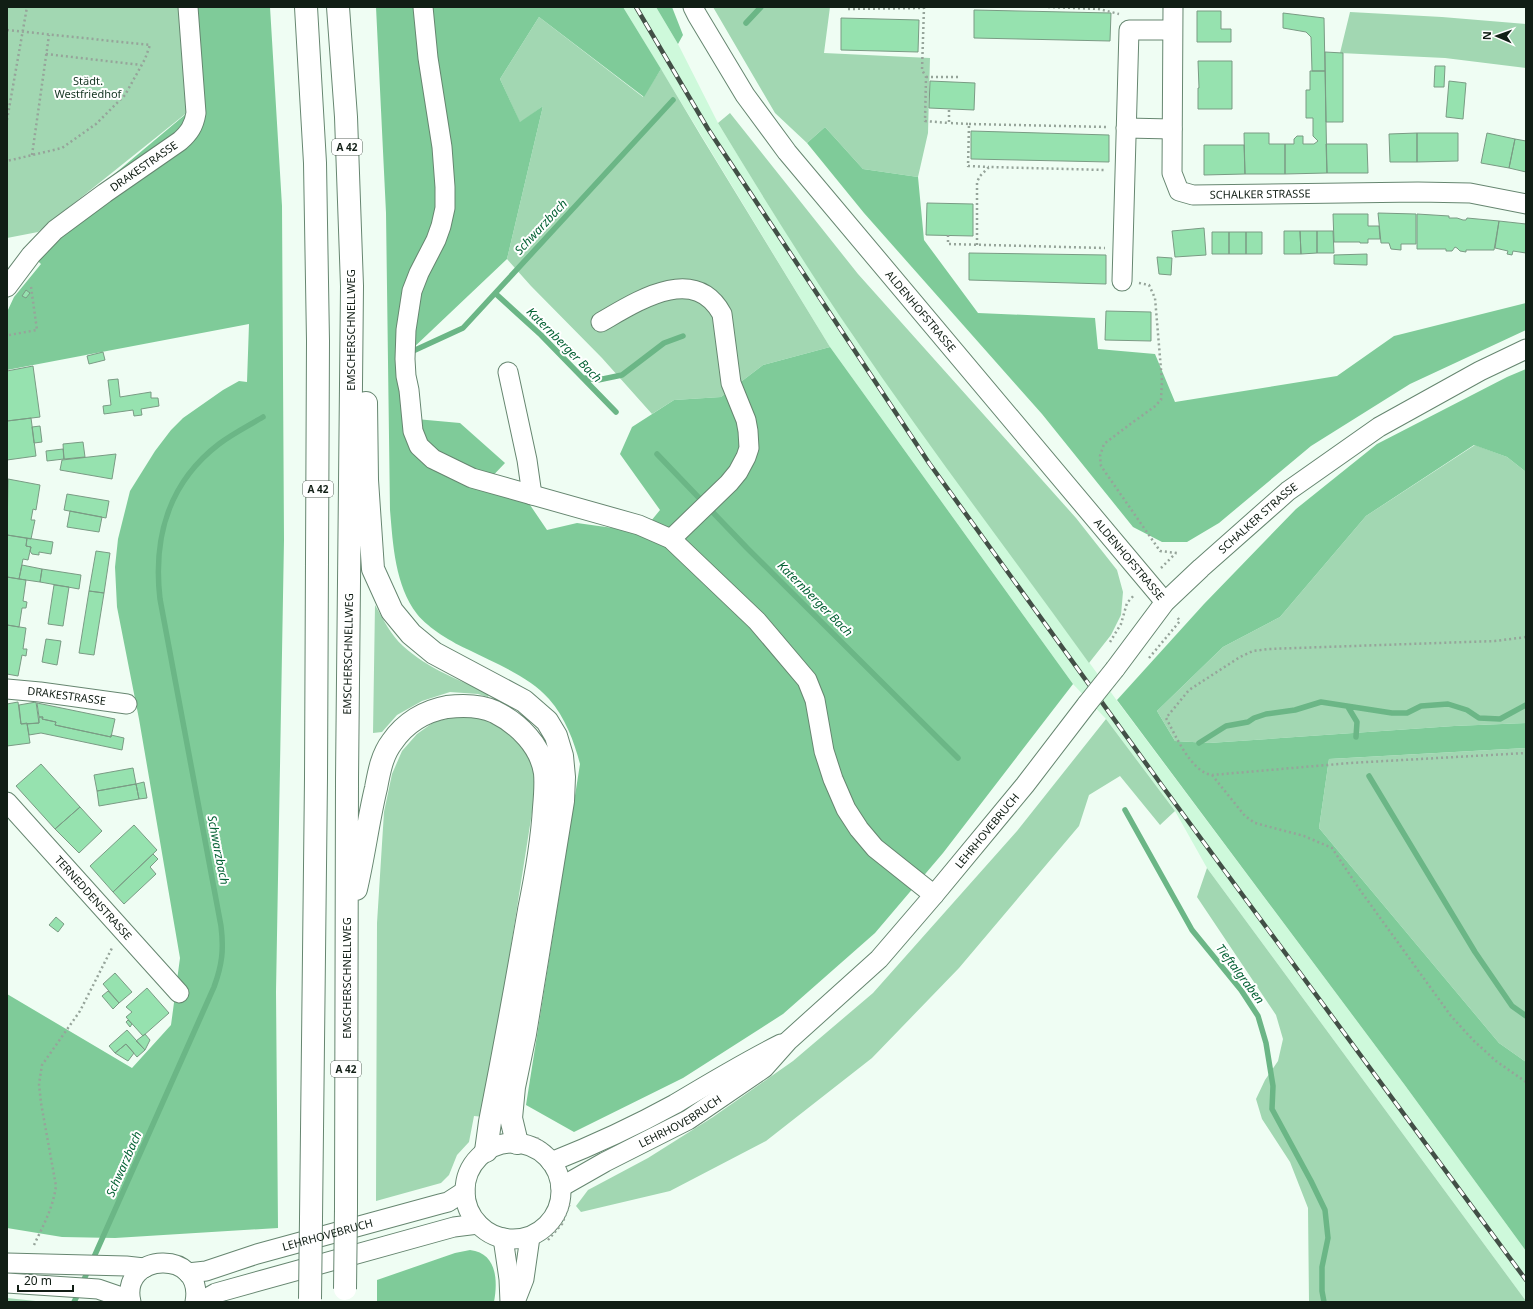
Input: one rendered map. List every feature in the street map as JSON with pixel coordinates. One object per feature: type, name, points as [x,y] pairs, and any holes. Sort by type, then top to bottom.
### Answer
[{"type":"highway","name":"A 42","points":[[306,7],[315,163],[318,349],[316,778],[310,1300]]},
{"type":"highway","name":"EMSCHERSCHNELLWEG","points":[[338,7],[346,117],[352,286],[346,778],[347,929],[345,1296]]},
{"type":"highway","points":[[352,286],[365,348],[367,480],[373,569],[392,611],[411,634],[434,653],[524,701],[547,721],[556,736],[562,756],[564,777],[563,801],[525,1034],[514,1086],[511,1118],[515,1134]]},
{"type":"highway","points":[[347,929],[360,873],[369,818],[382,759],[391,742],[405,727],[418,717],[437,709],[458,706],[477,706],[508,718],[523,731],[537,751],[545,772],[545,794],[542,842],[490,1122],[486,1151]]},
{"type":"street","name":"DRAKESTRASSE","points":[[7,288],[31,255],[55,230],[105,192],[180,141],[189,132],[195,122],[196,113],[188,7]]},
{"type":"street","points":[[423,7],[428,58],[442,148],[445,208],[438,233],[412,291],[407,318],[404,359],[413,431],[419,446],[432,459],[472,478],[676,534],[757,621],[807,680],[815,700],[824,751],[832,779],[846,808],[859,829],[875,848],[934,895]]},
{"type":"street","name":"ALDENHOFSTRASSE","points":[[693,7],[745,94],[787,152],[1165,602]]},
{"type":"street","name":"SCHALKER STRASSE","points":[[1173,7],[1172,173],[1179,191],[1193,195],[1418,192],[1470,194],[1526,204]]},
{"type":"street","points":[[1122,282],[1129,30],[1172,30]]},
{"type":"street","points":[[1126,127],[1172,128]]},
{"type":"street","points":[[601,322],[646,297],[681,288],[702,292],[716,304],[722,314],[731,383],[746,420],[749,439],[746,457],[738,472],[729,483],[676,534]]},
{"type":"street","name":"SCHALKER STRASSE","points":[[1165,602],[1288,491],[1379,427],[1480,371],[1526,349]]},
{"type":"street","points":[[508,372],[527,460],[532,495]]},
{"type":"street","name":"LEHRHOVEBRUCH","points":[[561,1187],[605,1162],[688,1120],[764,1068],[788,1041],[879,959],[1025,785],[1165,602]]},
{"type":"street","name":"DRAKESTRASSE","points":[[7,689],[127,704]]},
{"type":"street","name":"TERNEDDENSTRASSE","points":[[7,802],[179,993]]},
{"type":"street","name":"LEHRHOVEBRUCH","points":[[552,1154],[598,1144],[674,1104],[752,1059],[788,1041]]},
{"type":"street","points":[[515,1134],[542,1153],[552,1154],[561,1187],[559,1203],[553,1217],[543,1229],[530,1237],[516,1239],[503,1238],[493,1235],[483,1229],[469,1210],[465,1191],[469,1171],[477,1160],[486,1151],[501,1145],[515,1134]]},
{"type":"street","name":"LEHRHOVEBRUCH","points":[[188,1274],[206,1271],[264,1252],[448,1202],[465,1191]]},
{"type":"street","points":[[200,1302],[216,1293],[454,1227],[478,1224]]},
{"type":"street","points":[[516,1302],[524,1279],[530,1237]]},
{"type":"street","points":[[503,1238],[509,1279],[510,1302]]},
{"type":"street","points":[[7,1283],[98,1289],[131,1301],[131,1288],[135,1277],[144,1268],[155,1263],[167,1262],[178,1266],[193,1280],[196,1289],[196,1302]]},
{"type":"street","points":[[7,1263],[108,1265],[144,1268]]},
{"type":"path","points":[[7,120],[27,7]]},
{"type":"path","points":[[1048,7],[1099,9],[1120,14],[1129,30]]},
{"type":"path","points":[[848,9],[924,8],[922,70],[926,77],[925,121],[969,124],[1126,127]]},
{"type":"path","points":[[7,30],[150,45],[125,95],[96,124],[62,148],[7,161]]},
{"type":"path","points":[[32,155],[49,35]]},
{"type":"path","points":[[46,54],[141,65]]},
{"type":"path","points":[[926,77],[961,77]]},
{"type":"path","points":[[949,110],[949,123]]},
{"type":"path","points":[[969,124],[968,166],[1125,171]]},
{"type":"path","points":[[977,245],[977,182],[980,176],[989,167]]},
{"type":"path","points":[[948,235],[948,244],[1123,248]]},
{"type":"path","points":[[1109,644],[1121,624],[1127,603],[1177,553],[1160,551],[1101,466],[1100,456],[1104,444],[1154,407],[1161,400],[1162,381],[1155,298],[1149,284],[1122,282]]},
{"type":"path","points":[[9,334],[37,330],[31,286]]},
{"type":"path","points":[[1526,637],[1495,641],[1268,649],[1253,652],[1240,657],[1189,690],[1166,718],[1194,766],[1206,774],[1212,775],[1350,763],[1526,753]]},
{"type":"path","points":[[1212,775],[1245,816],[1255,823],[1304,836],[1332,848],[1360,890],[1451,1016],[1473,1040],[1496,1061],[1526,1082]]},
{"type":"path","points":[[32,1248],[55,1198],[56,1186],[41,1103],[39,1084],[42,1066],[80,1011],[122,929]]},
{"type":"path","points":[[515,1134],[524,1123],[535,1137],[546,1145],[552,1154]]},
{"type":"shaded area","points":[[623,7],[656,7],[678,44],[718,123],[769,206],[852,334],[1115,698],[1404,1084],[1526,1251],[1526,1301],[1207,868],[1175,811],[1106,719],[1073,684],[830,347]]},
{"type":"green space","name":"Städt. Westfriedhof","points":[[7,7],[190,7],[199,103],[38,232],[7,238]]},
{"type":"green space","points":[[190,7],[270,7],[282,206],[284,540],[276,992],[278,1228],[115,1238],[62,1237],[7,1228],[7,994],[132,1068],[171,1025],[180,958],[139,719],[117,607],[115,567],[118,539],[130,491],[155,451],[171,430],[183,418],[223,390],[239,381],[247,382],[249,324],[7,370],[7,312],[14,297],[41,264],[25,249],[199,103]]},
{"type":"green space","points":[[376,7],[623,7],[661,69],[644,97],[539,17],[500,79],[520,122],[543,106],[507,259],[411,350],[416,419],[460,423],[505,463],[485,484],[528,502],[547,530],[577,523],[642,532],[660,510],[620,454],[632,427],[674,400],[721,397],[763,365],[830,347],[1073,684],[943,853],[875,933],[783,1014],[683,1078],[574,1132],[526,1105],[580,764],[578,755],[572,738],[560,714],[555,706],[541,691],[512,671],[448,639],[434,630],[417,614],[404,590],[396,564],[390,510],[386,213]]},
{"type":"green space","points":[[656,7],[672,7],[683,35],[678,44]]},
{"type":"green space","points":[[713,7],[830,7],[824,53],[930,58],[928,133],[918,177],[863,169],[825,127],[807,143],[775,113]]},
{"type":"green space","points":[[1350,12],[1442,17],[1526,24],[1526,68],[1445,58],[1340,53]]},
{"type":"green space","points":[[539,17],[643,97],[661,69],[830,347],[763,365],[721,397],[674,400],[652,414],[602,358],[531,286],[507,259],[543,106],[520,123],[500,79]]},
{"type":"green space","points":[[730,113],[858,274],[1076,518],[1117,570],[1123,592],[1121,615],[1111,635],[1089,663],[910,417],[817,282],[718,123]]},
{"type":"green space","points":[[825,127],[863,169],[918,177],[924,240],[978,313],[1095,318],[1098,349],[1155,354],[1175,402],[1337,376],[1394,336],[1526,303],[1526,330],[1410,384],[1311,446],[1219,523],[1187,542],[1162,542],[1133,527],[1042,414],[864,213],[807,143]]},
{"type":"green space","points":[[1526,369],[1526,472],[1507,457],[1474,445],[1366,516],[1280,617],[1223,647],[1157,711],[1175,741],[1209,743],[1454,726],[1526,723],[1526,748],[1329,759],[1319,828],[1499,1043],[1526,1062],[1526,1251],[1404,1084],[1117,700],[1204,604],[1296,509],[1377,444],[1507,377]]},
{"type":"green space","points":[[1475,445],[1507,457],[1526,472],[1526,723],[1454,726],[1209,743],[1175,741],[1157,711],[1223,647],[1280,617],[1366,516]]},
{"type":"green space","points":[[375,605],[395,637],[412,654],[444,673],[490,693],[488,697],[478,694],[450,692],[422,701],[397,715],[382,732],[373,733]]},
{"type":"green space","points":[[455,717],[479,717],[497,722],[518,739],[531,761],[536,787],[484,1117],[474,1116],[469,1142],[457,1155],[449,1175],[441,1183],[376,1201],[377,923],[384,812],[392,774],[402,751],[417,734],[434,722]]},
{"type":"green space","points":[[1106,719],[1175,811],[1160,825],[1120,776],[1089,795],[1079,826],[959,968],[872,1058],[766,1141],[670,1191],[581,1212],[576,1206],[588,1190],[648,1158],[713,1117],[793,1061],[873,993],[1017,831]]},
{"type":"green space","points":[[1526,748],[1526,1062],[1499,1043],[1319,828],[1329,759]]},
{"type":"green space","points":[[1207,868],[1526,1302],[1309,1302],[1308,1208],[1290,1162],[1262,1119],[1256,1099],[1265,1080],[1278,1061],[1283,1039],[1276,1015],[1197,897]]},
{"type":"green space","points":[[470,1250],[479,1252],[486,1256],[491,1262],[494,1269],[496,1285],[494,1302],[377,1302],[377,1280],[455,1253]]},
{"type":"green space","points":[[7,1298],[45,1302],[7,1302]]},
{"type":"building","points":[[974,10],[1111,13],[1110,41],[974,38]]},
{"type":"building","points":[[1197,11],[1221,11],[1221,29],[1231,29],[1231,42],[1197,42]]},
{"type":"building","points":[[1283,13],[1324,18],[1325,71],[1312,71],[1311,37],[1306,32],[1283,28]]},
{"type":"building","points":[[841,18],[919,20],[918,52],[841,50]]},
{"type":"building","points":[[1325,52],[1343,53],[1343,122],[1326,122]]},
{"type":"building","points":[[1198,61],[1232,61],[1232,109],[1198,109]]},
{"type":"building","points":[[1435,66],[1445,66],[1444,87],[1434,87]]},
{"type":"building","points":[[1310,71],[1325,71],[1327,173],[1285,174],[1285,144],[1294,144],[1294,139],[1297,136],[1303,136],[1303,144],[1314,144],[1318,141],[1313,136],[1313,118],[1306,118],[1306,90],[1310,90]]},
{"type":"building","points":[[930,81],[975,83],[974,110],[929,108]]},
{"type":"building","points":[[1449,81],[1466,83],[1463,119],[1446,117]]},
{"type":"building","points":[[971,131],[1109,135],[1109,162],[971,159]]},
{"type":"building","points":[[1244,133],[1269,133],[1269,144],[1285,144],[1285,174],[1245,174]]},
{"type":"building","points":[[1417,133],[1417,162],[1390,162],[1389,134]]},
{"type":"building","points":[[1417,133],[1458,133],[1458,161],[1417,162]]},
{"type":"building","points":[[1487,133],[1515,139],[1509,168],[1481,163]]},
{"type":"building","points":[[1515,139],[1526,141],[1526,172],[1509,168]]},
{"type":"building","points":[[1326,144],[1367,144],[1368,173],[1327,173]]},
{"type":"building","points":[[1204,145],[1244,145],[1245,174],[1204,175]]},
{"type":"building","points":[[927,203],[973,204],[973,236],[926,235]]},
{"type":"building","points":[[1378,213],[1416,214],[1416,244],[1401,244],[1401,250],[1391,249],[1389,243],[1381,243]]},
{"type":"building","points":[[1333,214],[1368,214],[1368,226],[1379,226],[1380,239],[1368,239],[1368,243],[1334,242]]},
{"type":"building","points":[[1417,214],[1449,216],[1449,218],[1463,220],[1466,220],[1467,218],[1499,221],[1494,250],[1466,250],[1466,252],[1460,251],[1455,247],[1452,251],[1446,251],[1446,249],[1417,249]]},
{"type":"building","points":[[1499,221],[1526,224],[1526,253],[1513,251],[1512,255],[1507,254],[1508,251],[1495,248]]},
{"type":"building","points":[[1204,228],[1206,255],[1175,257],[1172,231]]},
{"type":"building","points":[[1284,231],[1300,231],[1301,254],[1284,254]]},
{"type":"building","points":[[1300,231],[1317,231],[1317,253],[1301,254]]},
{"type":"building","points":[[1317,231],[1333,231],[1334,253],[1317,253]]},
{"type":"building","points":[[1212,232],[1229,232],[1229,254],[1212,254]]},
{"type":"building","points":[[1229,232],[1246,232],[1246,254],[1229,254]]},
{"type":"building","points":[[1246,232],[1262,232],[1262,254],[1246,254]]},
{"type":"building","points":[[969,253],[1106,255],[1106,284],[969,280]]},
{"type":"building","points":[[1367,254],[1367,265],[1334,264],[1334,255]]},
{"type":"building","points":[[1157,257],[1172,258],[1171,275],[1159,274]]},
{"type":"building","points":[[26,290],[30,293],[26,298],[22,296]]},
{"type":"building","points":[[1106,311],[1151,312],[1151,341],[1105,340]]},
{"type":"building","points":[[103,352],[105,360],[89,364],[87,356]]},
{"type":"building","points":[[33,366],[40,417],[7,421],[7,371]]},
{"type":"building","points":[[118,379],[120,397],[151,392],[151,398],[158,398],[159,406],[141,409],[142,415],[134,416],[133,410],[104,414],[103,406],[111,405],[108,380]]},
{"type":"building","points":[[31,418],[36,456],[7,460],[7,421]]},
{"type":"building","points":[[40,426],[42,442],[34,443],[32,427]]},
{"type":"building","points":[[83,442],[85,457],[64,459],[63,444]]},
{"type":"building","points":[[63,449],[64,459],[47,461],[46,451]]},
{"type":"building","points":[[116,454],[112,479],[60,470],[62,460]]},
{"type":"building","points":[[8,479],[40,485],[36,510],[33,509],[31,520],[35,520],[31,539],[7,535]]},
{"type":"building","points":[[67,494],[109,501],[106,518],[64,510]]},
{"type":"building","points":[[70,511],[102,517],[99,532],[67,527]]},
{"type":"building","points":[[7,535],[27,538],[26,546],[31,547],[28,560],[23,559],[19,579],[7,577]]},
{"type":"building","points":[[27,538],[53,542],[51,554],[39,552],[39,555],[32,554],[30,551],[31,547],[26,546]]},
{"type":"building","points":[[96,551],[110,553],[104,593],[89,591]]},
{"type":"building","points":[[22,565],[42,569],[40,582],[19,579]]},
{"type":"building","points":[[42,569],[81,575],[79,589],[40,582]]},
{"type":"building","points":[[7,577],[26,580],[23,601],[27,602],[26,608],[22,608],[19,627],[7,625]]},
{"type":"building","points":[[54,585],[69,587],[63,626],[48,624]]},
{"type":"building","points":[[89,591],[104,593],[94,655],[79,653]]},
{"type":"building","points":[[7,625],[26,628],[23,649],[27,649],[26,656],[22,655],[18,676],[7,674]]},
{"type":"building","points":[[46,639],[61,641],[57,665],[42,662]]},
{"type":"building","points":[[18,702],[21,724],[27,723],[30,743],[7,746],[7,704]]},
{"type":"building","points":[[36,702],[39,723],[21,724],[19,705]]},
{"type":"building","points":[[37,703],[115,719],[111,737],[55,725],[56,722],[39,717]]},
{"type":"building","points":[[39,717],[56,722],[55,725],[111,737],[111,735],[124,738],[122,750],[41,733],[29,735],[27,724],[39,723]]},
{"type":"building","points":[[41,764],[80,807],[55,829],[16,786]]},
{"type":"building","points":[[133,768],[136,784],[97,791],[94,775]]},
{"type":"building","points":[[144,782],[147,798],[139,799],[136,784]]},
{"type":"building","points":[[136,784],[139,799],[99,806],[97,791]]},
{"type":"building","points":[[80,807],[102,831],[79,853],[55,829]]},
{"type":"building","points":[[134,825],[157,850],[113,892],[90,866]]},
{"type":"building","points":[[153,854],[158,859],[150,867],[156,874],[124,904],[113,892]]},
{"type":"building","points":[[56,917],[64,924],[58,932],[49,925]]},
{"type":"building","points":[[115,973],[132,992],[119,1003],[103,984]]},
{"type":"building","points":[[147,988],[169,1013],[143,1036],[126,1017],[132,1012],[126,1007]]},
{"type":"building","points":[[108,991],[119,1003],[113,1009],[102,996]]},
{"type":"building","points":[[128,1020],[132,1024],[130,1027],[126,1022]]},
{"type":"building","points":[[127,1030],[145,1050],[137,1057],[126,1044],[115,1053],[109,1046]]},
{"type":"building","points":[[145,1034],[150,1040],[145,1050],[136,1041]]},
{"type":"building","points":[[126,1044],[134,1053],[128,1061],[115,1053]]},
{"type":"waterway","name":"Schwarzbach","points":[[746,23],[761,7]]},
{"type":"waterway","name":"Schwarzbach","points":[[413,351],[463,328],[673,100]]},
{"type":"waterway","name":"Katernberger Bach","points":[[496,294],[541,335],[616,412]]},
{"type":"waterway","points":[[585,378],[598,380],[622,375],[664,343],[683,336]]},
{"type":"waterway","name":"Schwarzbach","points":[[82,1284],[214,987],[222,957],[221,926],[160,599],[158,577],[162,534],[176,494],[187,476],[202,459],[224,440],[263,417]]},
{"type":"waterway","name":"Katernberger Bach","points":[[657,454],[747,548],[958,758]]},
{"type":"waterway","name":"Katernberger Bach","points":[[1199,743],[1226,726],[1248,722],[1254,718],[1266,714],[1295,710],[1321,702],[1392,713],[1407,713],[1421,706],[1448,704],[1467,710],[1479,718],[1500,719],[1526,705]]},
{"type":"waterway","points":[[1348,707],[1357,722],[1356,737]]},
{"type":"waterway","points":[[1369,776],[1475,952],[1512,1006],[1526,1016]]},
{"type":"waterway","name":"Tieftalgraben","points":[[1125,810],[1192,930],[1241,990],[1258,1016],[1266,1043],[1273,1086],[1272,1109],[1325,1210],[1328,1238],[1322,1267],[1322,1291],[1324,1302]]},
{"type":"waterway","name":"Schwarzbach","points":[[74,1302],[79,1292]]},
{"type":"railway","points":[[636,7],[708,129],[929,463],[1163,787],[1526,1280]]}]
